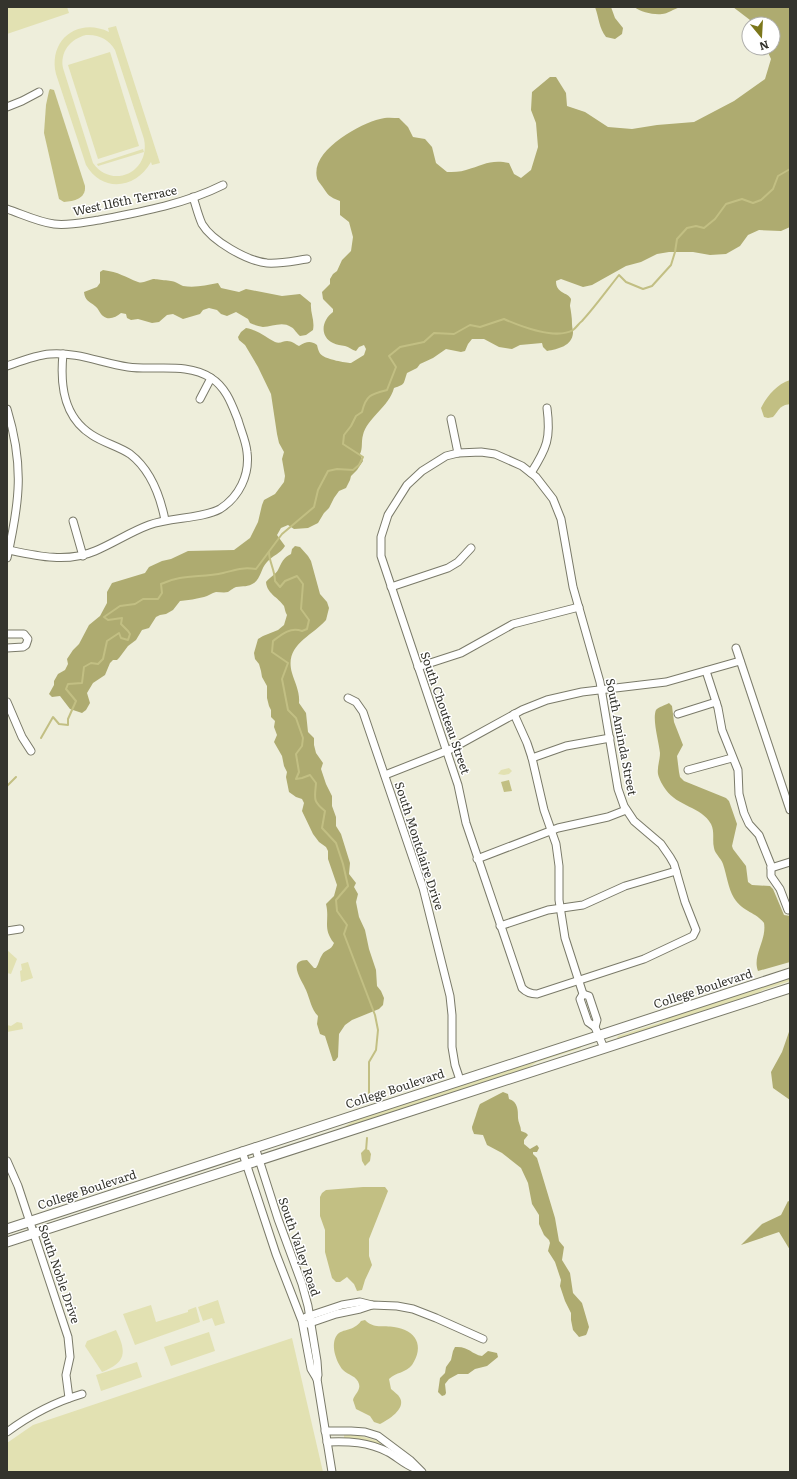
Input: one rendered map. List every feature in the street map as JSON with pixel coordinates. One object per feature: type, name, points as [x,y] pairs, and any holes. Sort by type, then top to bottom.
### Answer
[{"type":"main road","name":"College Boulevard","points":[[7,1229],[460,1080],[597,1031],[790,973]]},
{"type":"main road","name":"College Boulevard","points":[[7,1242],[790,988]]},
{"type":"street","points":[[7,107],[39,92]]},
{"type":"street","name":"West 116th Terrace","points":[[7,209],[44,222],[64,225],[118,216],[193,197],[223,185]]},
{"type":"street","points":[[193,197],[199,216],[208,231],[218,240],[248,258],[276,264],[307,258]]},
{"type":"street","points":[[7,366],[42,355],[63,354],[83,356],[128,367],[184,369],[196,371],[211,378],[228,396],[244,440],[248,463],[242,485],[235,496],[218,510],[201,515],[165,520],[134,530],[101,549],[83,556],[48,558],[8,554],[18,504],[19,469],[15,435],[7,409]]},
{"type":"street","points":[[63,354],[63,389],[65,400],[70,412],[79,424],[92,435],[120,448],[130,455],[147,472],[157,489],[165,520]]},
{"type":"street","points":[[200,399],[211,378]]},
{"type":"street","points":[[531,473],[544,453],[549,436],[547,408]]},
{"type":"street","points":[[451,419],[458,453]]},
{"type":"street","name":"South Chouteau Street","points":[[495,454],[481,452],[458,453],[437,461],[422,471],[407,485],[388,515],[382,537],[382,556],[391,587],[458,785],[466,823],[477,859],[522,988],[526,992],[537,994],[578,980]]},
{"type":"street","name":"South Aminda Street","points":[[495,454],[522,466],[536,477],[553,498],[561,519],[573,587],[602,690],[618,789],[626,810],[634,821],[661,844],[670,857],[676,871],[684,902],[695,927],[695,934],[693,936],[644,959],[578,980]]},
{"type":"street","points":[[73,521],[83,556]]},
{"type":"street","points":[[391,587],[441,572],[458,562],[471,548]]},
{"type":"street","points":[[418,667],[461,654],[513,624],[579,607]]},
{"type":"street","points":[[7,634],[24,634],[28,642],[23,647],[7,648]]},
{"type":"street","points":[[736,648],[790,810]]},
{"type":"street","points":[[385,775],[447,751],[514,714],[547,700],[582,692],[666,682],[740,661]]},
{"type":"street","points":[[706,671],[716,702],[722,730],[738,770],[740,794],[744,813],[749,824],[759,835],[770,860],[771,876],[780,890],[788,910]]},
{"type":"street","name":"South Montclaire Drive","points":[[348,698],[356,702],[363,712],[423,888],[450,996],[452,1015],[452,1047],[455,1065],[460,1080]]},
{"type":"street","points":[[7,702],[22,737],[30,751]]},
{"type":"street","points":[[678,714],[716,702]]},
{"type":"street","points":[[514,714],[532,758],[544,810],[556,844],[561,909],[565,938],[583,994],[580,999],[588,1022],[597,1031],[604,1048]]},
{"type":"street","points":[[532,758],[566,746],[610,738]]},
{"type":"street","points":[[688,770],[732,758]]},
{"type":"street","points":[[477,859],[552,831],[608,817],[626,810]]},
{"type":"street","points":[[771,868],[790,862]]},
{"type":"street","points":[[500,926],[548,910],[584,905],[625,886],[676,871]]},
{"type":"street","points":[[7,931],[20,929]]},
{"type":"street","name":"South Valley Road","points":[[254,1147],[302,1284],[312,1369],[317,1379],[332,1472]]},
{"type":"street","name":"South Valley Road","points":[[242,1151],[276,1254],[306,1321]]},
{"type":"street","name":"South Noble Drive","points":[[7,1163],[18,1186],[70,1344],[70,1357],[66,1375],[69,1398]]},
{"type":"street","points":[[306,1321],[342,1305],[360,1302],[372,1305],[384,1304],[412,1309],[484,1339]]},
{"type":"street","points":[[7,1432],[34,1414],[69,1398],[82,1394]]},
{"type":"street","points":[[325,1431],[365,1432],[378,1436],[410,1460],[419,1470]]},
{"type":"street","points":[[327,1442],[352,1441],[369,1444],[387,1452],[409,1466],[419,1470]]},
{"type":"green space","points":[[7,7],[67,7],[69,13],[7,34]]},
{"type":"green space","points":[[116,26],[160,163],[152,165],[151,162],[145,171],[137,178],[119,184],[101,180],[93,174],[86,165],[56,74],[55,62],[57,51],[61,42],[68,35],[76,30],[87,27],[97,28],[109,32],[108,28]],"holes":[[[90,35],[99,36],[113,46],[144,139],[145,151],[142,160],[136,168],[128,174],[119,176],[110,175],[101,171],[93,163],[63,68],[62,62],[67,47],[80,37]]]},
{"type":"green space","points":[[110,52],[139,146],[98,159],[68,65]]},
{"type":"green space","points":[[143,149],[144,152],[98,166],[97,164]]},
{"type":"green space","points":[[509,768],[512,771],[509,774],[498,774],[501,770]]},
{"type":"green space","points":[[7,950],[17,959],[11,974],[7,973]]},
{"type":"green space","points":[[28,962],[33,978],[21,982],[21,964]]},
{"type":"green space","points":[[790,977],[790,981],[763,990],[751,997],[620,1039],[617,1038],[618,1036],[659,1023],[670,1017]]},
{"type":"green space","points":[[17,1022],[22,1023],[23,1029],[7,1032],[7,1025],[11,1026]]},
{"type":"green space","points":[[581,1046],[581,1048],[537,1062],[523,1071],[345,1129],[344,1127],[356,1119]]},
{"type":"green space","points":[[218,1300],[225,1323],[215,1326],[212,1318],[203,1321],[198,1307]]},
{"type":"green space","points":[[151,1305],[156,1322],[188,1312],[188,1310],[196,1307],[200,1322],[135,1345],[123,1314]]},
{"type":"green space","points":[[116,1330],[122,1345],[122,1356],[116,1364],[102,1372],[85,1346],[87,1341]]},
{"type":"green space","points":[[209,1332],[215,1351],[171,1366],[164,1347]]},
{"type":"green space","points":[[292,1338],[323,1472],[7,1472],[7,1443],[33,1425]]},
{"type":"green space","points":[[137,1362],[142,1377],[101,1391],[96,1375]]},
{"type":"green space","points":[[344,1434],[361,1436],[381,1442],[380,1446],[365,1440],[344,1438]]},
{"type":"shaded area","points":[[595,7],[611,7],[615,18],[623,28],[622,34],[615,39],[606,37],[600,26]]},
{"type":"shaded area","points":[[634,7],[680,7],[664,14],[651,14]]},
{"type":"shaded area","points":[[733,7],[790,7],[790,227],[781,231],[759,230],[748,235],[740,246],[726,254],[710,255],[693,252],[669,252],[657,254],[641,262],[626,266],[592,285],[583,287],[561,279],[556,281],[560,291],[571,299],[570,306],[573,332],[570,341],[560,348],[547,351],[543,347],[542,343],[520,345],[512,349],[499,347],[484,339],[472,339],[465,351],[461,352],[446,349],[433,358],[420,364],[417,368],[407,373],[401,386],[394,388],[388,401],[365,429],[360,454],[363,461],[351,476],[346,488],[339,491],[318,523],[308,528],[294,529],[288,525],[281,528],[277,535],[285,546],[265,564],[260,576],[254,583],[235,587],[228,592],[216,592],[204,597],[180,601],[173,610],[156,617],[149,628],[142,630],[136,640],[128,646],[117,660],[113,660],[110,663],[105,675],[93,683],[87,693],[90,703],[86,710],[82,713],[70,709],[60,696],[52,697],[49,694],[58,674],[65,670],[68,664],[67,659],[79,644],[89,625],[100,616],[107,603],[107,592],[112,583],[145,573],[149,567],[188,551],[234,550],[250,538],[258,522],[264,500],[275,494],[284,482],[285,476],[282,459],[284,452],[279,443],[271,394],[245,345],[239,340],[238,337],[241,332],[246,328],[258,332],[275,342],[278,343],[289,341],[299,346],[312,342],[317,345],[322,355],[341,362],[351,363],[364,355],[366,349],[364,345],[355,351],[346,346],[333,343],[324,332],[324,323],[333,312],[333,309],[323,299],[322,292],[330,284],[330,279],[337,271],[342,260],[351,251],[353,237],[349,222],[340,215],[340,201],[329,195],[317,179],[317,168],[321,158],[328,149],[349,133],[371,122],[385,118],[399,118],[408,127],[413,137],[425,139],[432,147],[436,163],[447,172],[461,171],[487,163],[503,162],[509,163],[514,174],[521,178],[531,170],[538,147],[536,123],[531,110],[532,92],[550,77],[556,77],[566,93],[567,106],[585,112],[608,127],[632,129],[694,122],[734,101],[765,79],[771,59],[770,56],[781,56],[781,16],[745,16]]},
{"type":"shaded area","points":[[50,89],[54,90],[85,186],[84,194],[72,201],[64,202],[59,199],[44,133],[46,105]]},
{"type":"shaded area","points":[[103,270],[118,273],[140,282],[154,279],[176,282],[183,286],[192,287],[218,283],[221,288],[239,292],[246,289],[282,296],[300,294],[311,303],[313,330],[306,335],[300,336],[288,325],[281,324],[261,327],[250,323],[248,319],[236,312],[227,316],[221,314],[217,310],[209,308],[203,310],[200,314],[183,319],[173,314],[167,315],[159,322],[152,323],[138,319],[131,320],[127,318],[126,314],[121,313],[115,317],[108,318],[102,315],[85,297],[84,292],[97,287],[100,283],[100,272]]},
{"type":"shaded area","points":[[790,380],[790,404],[781,407],[773,417],[764,417],[761,408],[766,399],[777,387]]},
{"type":"shaded area","points":[[295,546],[300,547],[311,561],[320,594],[327,602],[329,608],[326,620],[295,648],[291,663],[292,673],[298,691],[299,703],[306,713],[308,732],[314,738],[316,753],[323,763],[321,769],[332,796],[332,806],[336,817],[336,826],[341,834],[350,863],[349,874],[356,883],[354,887],[358,894],[356,902],[359,917],[365,930],[376,970],[377,986],[384,998],[383,1005],[379,1009],[352,1020],[345,1025],[339,1034],[338,1057],[335,1061],[333,1061],[325,1036],[320,1034],[317,1024],[318,1016],[312,1007],[306,990],[299,977],[297,967],[301,961],[307,960],[314,968],[316,968],[323,953],[333,946],[334,943],[330,938],[327,928],[326,904],[334,896],[337,885],[328,859],[328,851],[313,834],[302,811],[304,803],[302,799],[289,792],[286,777],[287,772],[282,756],[274,742],[277,735],[274,727],[275,721],[271,717],[271,710],[267,698],[267,686],[262,677],[259,664],[255,659],[254,653],[258,639],[278,630],[284,625],[287,615],[284,606],[268,590],[266,582],[277,572],[283,560],[291,554],[292,549]]},
{"type":"shaded area","points":[[669,703],[672,706],[674,722],[683,745],[677,756],[680,777],[684,781],[726,798],[729,801],[737,824],[732,846],[746,866],[748,882],[752,885],[770,886],[773,889],[784,915],[790,916],[790,962],[758,971],[757,959],[763,935],[764,923],[761,919],[742,907],[734,898],[723,864],[713,845],[712,827],[707,818],[696,810],[676,800],[660,780],[658,771],[660,753],[655,725],[655,714],[657,709]]},
{"type":"shaded area","points":[[509,780],[512,791],[504,792],[501,782]]},
{"type":"shaded area","points":[[790,1029],[790,1100],[773,1088],[771,1072],[782,1052]]},
{"type":"shaded area","points":[[503,1092],[508,1094],[509,1099],[516,1104],[521,1131],[528,1135],[524,1140],[524,1144],[530,1149],[537,1145],[539,1148],[537,1152],[533,1152],[533,1154],[537,1158],[555,1218],[559,1241],[564,1247],[562,1260],[570,1273],[573,1293],[582,1303],[589,1327],[586,1335],[579,1337],[573,1330],[571,1313],[560,1286],[561,1280],[555,1262],[548,1251],[550,1243],[539,1224],[539,1215],[532,1204],[528,1183],[521,1168],[502,1153],[487,1145],[483,1135],[474,1134],[472,1127],[480,1104]]},
{"type":"shaded area","points":[[365,1149],[369,1150],[371,1154],[370,1161],[365,1166],[362,1161],[361,1153]]},
{"type":"shaded area","points":[[385,1187],[388,1191],[369,1239],[369,1256],[372,1265],[362,1290],[357,1291],[354,1284],[347,1277],[340,1282],[336,1282],[332,1278],[325,1252],[325,1230],[320,1216],[320,1197],[326,1190]]},
{"type":"shaded area","points":[[788,1201],[790,1202],[790,1250],[779,1232],[741,1245],[762,1224],[781,1215]]},
{"type":"shaded area","points":[[365,1320],[375,1326],[402,1329],[413,1335],[418,1345],[416,1358],[410,1368],[389,1379],[391,1389],[400,1398],[401,1406],[395,1414],[380,1424],[374,1422],[370,1416],[356,1409],[353,1400],[359,1388],[358,1381],[340,1367],[334,1348],[335,1339],[339,1333],[355,1327],[361,1321]]},
{"type":"shaded area","points":[[455,1347],[467,1349],[482,1356],[488,1351],[497,1353],[498,1357],[487,1366],[475,1369],[468,1374],[458,1374],[449,1379],[445,1384],[446,1393],[442,1396],[438,1392],[440,1378],[445,1373],[446,1367],[451,1360]]},
{"type":"waterway","points":[[41,738],[53,717],[59,724],[68,725],[68,719],[76,701],[66,689],[68,684],[82,683],[84,667],[91,663],[98,664],[103,659],[107,641],[119,633],[121,638],[128,640],[130,634],[121,624],[122,618],[108,620],[104,617],[120,606],[135,604],[143,599],[158,599],[162,593],[161,584],[169,581],[184,577],[215,574],[242,569],[256,569],[282,534],[314,507],[318,490],[328,471],[337,469],[353,470],[359,465],[363,457],[343,444],[344,435],[356,416],[362,412],[367,399],[373,394],[387,390],[396,367],[389,356],[400,347],[424,342],[434,333],[454,334],[470,325],[480,327],[504,319],[528,328],[548,333],[566,333],[573,330],[592,310],[619,275],[626,282],[643,289],[652,286],[671,265],[677,239],[687,228],[696,226],[704,228],[715,219],[726,204],[742,199],[753,203],[761,200],[773,189],[778,176],[790,169]]},
{"type":"waterway","points":[[269,552],[275,581],[280,587],[285,581],[297,576],[303,584],[301,609],[309,620],[307,629],[302,631],[294,630],[283,634],[273,641],[272,652],[288,663],[282,679],[288,710],[296,718],[303,738],[302,746],[296,754],[299,772],[296,779],[310,775],[316,783],[315,799],[318,805],[325,811],[322,828],[336,843],[348,886],[336,900],[337,911],[347,925],[344,934],[375,1015],[378,1030],[376,1050],[369,1062],[369,1096]]},
{"type":"waterway","points":[[7,786],[16,777]]},
{"type":"waterway","points":[[366,1151],[367,1138]]}]
